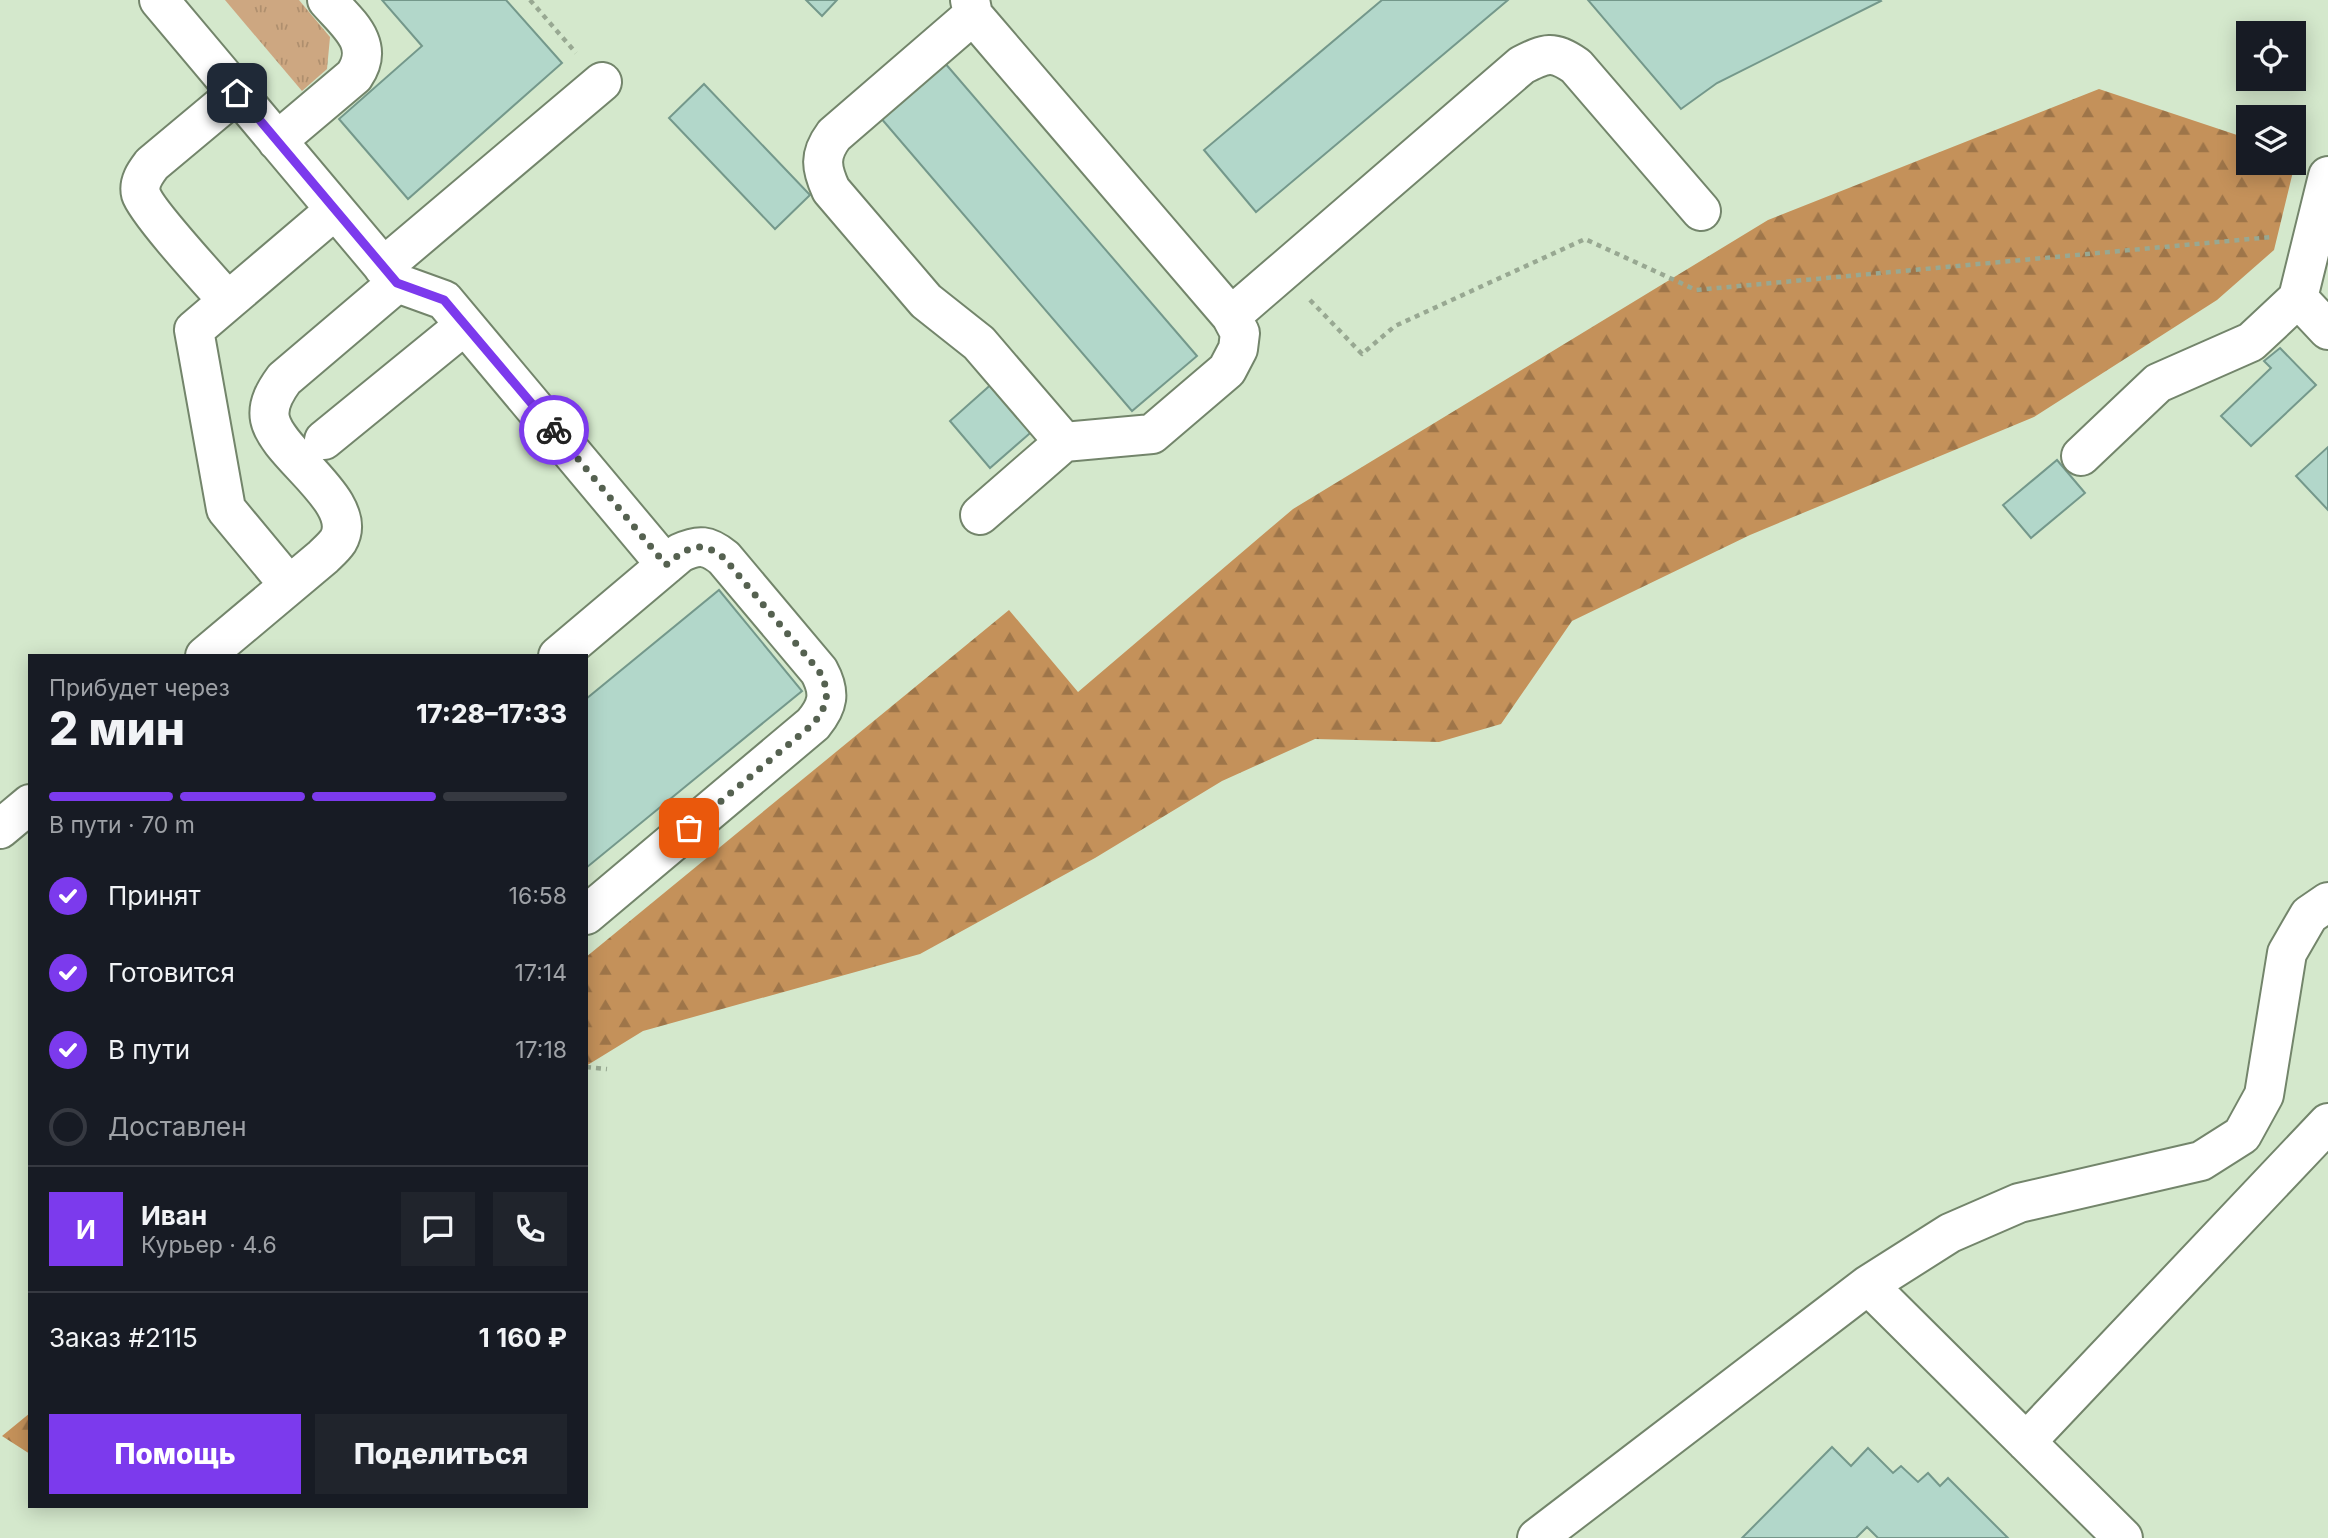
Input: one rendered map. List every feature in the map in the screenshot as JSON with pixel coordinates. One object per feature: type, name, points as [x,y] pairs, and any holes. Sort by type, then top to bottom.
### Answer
[{"type":"lane","points":[[277,141],[354,76],[363,63],[363,50],[356,34],[327,0]]},
{"type":"lane","points":[[161,1],[390,275],[444,300],[666,565]]},
{"type":"lane","points":[[980,515],[1064,442],[1152,434],[1227,370],[1238,349],[1240,333],[1231,316],[972,8],[834,135],[824,149],[821,169],[831,190],[926,302],[979,343],[1064,442]]},
{"type":"lane","points":[[1231,316],[1522,65],[1542,55],[1560,55],[1576,66],[1701,211]]},
{"type":"lane","points":[[207,654],[339,540],[341,518],[332,499],[270,419],[273,395],[284,379],[390,275],[602,82]]},
{"type":"lane","points":[[228,301],[152,211],[141,194],[143,176],[152,164],[237,93]]},
{"type":"lane","points":[[2081,456],[2158,383],[2251,342],[2298,298],[2328,176]]},
{"type":"lane","points":[[289,585],[226,509],[194,330],[335,210]]},
{"type":"lane","points":[[2298,298],[2328,330]]},
{"type":"lane","points":[[324,440],[465,325]]},
{"type":"lane","points":[[560,654],[666,565],[695,546],[711,547],[724,558],[819,671],[827,685],[827,707],[813,724],[588,913]]},
{"type":"lane","points":[[0,829],[28,806]]},
{"type":"lane","points":[[1537,1538],[1868,1285],[1950,1233],[2019,1203],[2201,1161],[2242,1135],[2264,1095],[2287,953],[2309,915],[2328,902]]},
{"type":"lane","points":[[2026,1442],[2328,1123]]},
{"type":"lane","points":[[1868,1285],[2123,1538]]},
{"type":"path","points":[[530,0],[602,82]]},
{"type":"path","points":[[1282,272],[1362,354],[1395,326],[1585,239],[1696,290],[2314,233]]},
{"type":"path","points":[[588,1068],[607,1069]]},
{"type":"green space","points":[[225,0],[299,0],[330,37],[327,69],[302,91]]},
{"type":"green space","points":[[2099,89],[2236,135],[2236,175],[2292,175],[2274,250],[2217,300],[2034,417],[1750,535],[1572,621],[1501,724],[1439,742],[1315,739],[1222,781],[1095,858],[920,954],[643,1031],[588,1065],[588,955],[1009,610],[1078,692],[1293,509],[1768,220]]},
{"type":"green space","points":[[28,1415],[28,1453],[2,1436]]},
{"type":"building","points":[[382,0],[506,0],[562,63],[408,199],[339,119],[422,46]]},
{"type":"building","points":[[806,0],[837,0],[822,16]]},
{"type":"building","points":[[1382,0],[1508,0],[1256,212],[1204,150]]},
{"type":"building","points":[[1588,0],[1881,1],[1717,83],[1681,109]]},
{"type":"building","points":[[944,62],[1197,356],[1132,411],[880,117]]},
{"type":"building","points":[[704,84],[810,195],[775,229],[669,118]]},
{"type":"building","points":[[2280,348],[2316,385],[2251,446],[2221,416],[2271,368],[2264,361]]},
{"type":"building","points":[[995,381],[1036,428],[990,468],[950,421]]},
{"type":"building","points":[[2328,447],[2328,510],[2296,476]]},
{"type":"building","points":[[2057,460],[2085,493],[2031,538],[2003,505]]},
{"type":"building","points":[[719,590],[802,691],[588,866],[588,697]]},
{"type":"building","points":[[1832,1447],[1851,1466],[1868,1448],[1893,1473],[1901,1466],[1918,1482],[1928,1473],[1940,1486],[1948,1478],[2008,1538],[1878,1538],[1867,1527],[1856,1538],[1742,1538]]},
{"type":"way so far","points":[[554,430],[666,565],[680,553],[695,546],[711,547],[724,558],[819,671],[827,685],[827,707],[813,724],[689,828]]},
{"type":"route","points":[[237,93],[397,283],[444,300],[554,430]]}]
